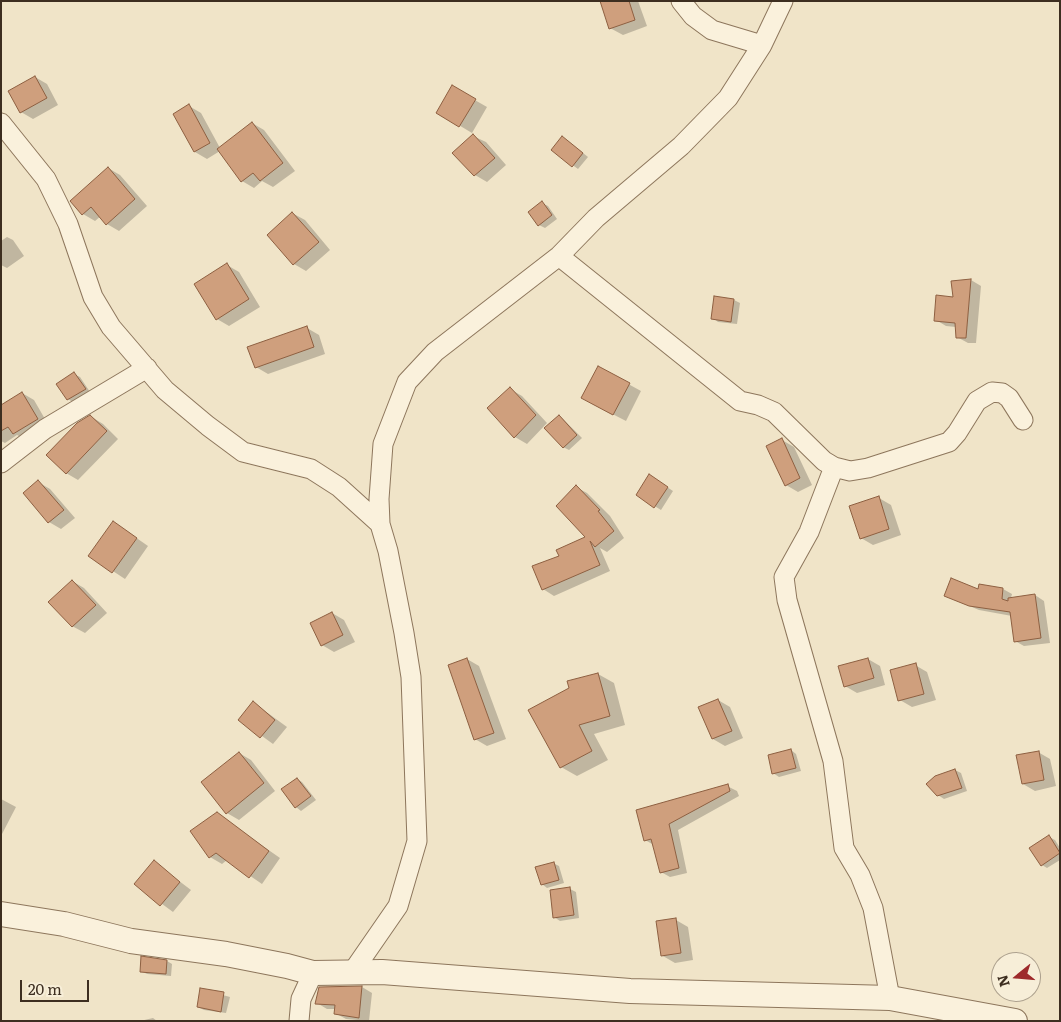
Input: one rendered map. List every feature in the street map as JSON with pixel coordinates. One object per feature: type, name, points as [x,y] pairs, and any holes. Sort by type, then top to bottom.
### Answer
[{"type":"street","points":[[681,1],[693,16],[712,30],[762,45]]},
{"type":"street","points":[[352,974],[398,906],[417,841],[410,677],[395,587],[380,524],[383,444],[407,382],[435,352],[559,256],[596,218],[681,146],[728,98],[762,45],[783,1]]},
{"type":"street","points":[[1,124],[46,179],[68,224],[93,297],[111,327],[165,390],[243,452],[312,468],[339,488],[380,524]]},
{"type":"street","points":[[559,256],[662,341],[740,401],[758,404],[774,412],[824,461],[834,467],[850,471],[868,468],[948,442],[957,433],[977,401],[992,392],[1002,393],[1009,398],[1023,420]]},
{"type":"street","points":[[1,463],[45,429],[147,368]]},
{"type":"street","points":[[834,467],[809,532],[784,578],[787,600],[833,761],[844,848],[860,875],[873,908],[890,998]]},
{"type":"street","points":[[1,914],[64,924],[131,941],[244,957],[287,966],[313,974],[382,972],[630,991],[890,998],[1015,1021]]},
{"type":"street","points":[[299,1021],[302,999],[313,974]]},
{"type":"building","points":[[600,1],[629,1],[635,20],[609,29]]},
{"type":"building","points":[[35,76],[47,98],[20,113],[8,91]]},
{"type":"building","points":[[452,85],[476,99],[459,127],[436,113]]},
{"type":"building","points":[[189,104],[210,143],[194,152],[173,114]]},
{"type":"building","points":[[252,122],[283,163],[260,181],[253,173],[241,182],[217,149]]},
{"type":"building","points":[[473,134],[495,158],[474,176],[452,153]]},
{"type":"building","points":[[562,136],[583,153],[572,167],[551,150]]},
{"type":"building","points":[[108,167],[135,199],[106,225],[91,207],[82,215],[70,201]]},
{"type":"building","points":[[542,201],[552,215],[538,226],[528,212]]},
{"type":"building","points":[[292,212],[319,242],[293,265],[267,235]]},
{"type":"building","points":[[227,263],[249,299],[216,320],[194,284]]},
{"type":"building","points":[[971,279],[966,338],[956,338],[955,323],[934,321],[936,295],[953,297],[951,281]]},
{"type":"building","points":[[714,296],[734,299],[731,322],[711,319]]},
{"type":"building","points":[[307,326],[314,347],[255,368],[247,347]]},
{"type":"building","points":[[598,366],[630,383],[613,415],[581,398]]},
{"type":"building","points":[[74,372],[86,389],[67,400],[56,384]]},
{"type":"building","points":[[510,387],[536,415],[514,438],[487,408]]},
{"type":"building","points":[[22,392],[38,419],[13,434],[8,427],[1,431],[1,405]]},
{"type":"building","points":[[90,415],[107,431],[66,474],[46,455],[77,423]]},
{"type":"building","points":[[559,415],[577,435],[563,448],[544,428]]},
{"type":"building","points":[[782,438],[800,478],[785,486],[766,446]]},
{"type":"building","points":[[649,474],[668,487],[654,508],[636,495]]},
{"type":"building","points":[[38,480],[64,510],[48,523],[23,493]]},
{"type":"building","points":[[576,485],[600,510],[598,511],[614,531],[595,547],[590,541],[600,565],[542,590],[532,566],[559,556],[556,550],[585,537],[556,506]]},
{"type":"building","points":[[879,496],[889,529],[860,539],[849,506]]},
{"type":"building","points":[[113,521],[137,538],[112,573],[88,556]]},
{"type":"building","points":[[951,578],[978,589],[979,584],[1003,588],[1002,599],[1008,601],[1008,598],[1035,594],[1041,638],[1014,642],[1010,612],[969,606],[944,596]]},
{"type":"building","points":[[72,580],[96,605],[72,627],[48,602]]},
{"type":"building","points":[[332,612],[343,635],[321,646],[310,623]]},
{"type":"building","points":[[467,658],[494,733],[474,740],[448,665]]},
{"type":"building","points":[[868,658],[874,678],[844,687],[838,666]]},
{"type":"building","points":[[916,663],[924,694],[898,701],[890,670]]},
{"type":"building","points":[[598,673],[610,716],[579,725],[592,751],[560,768],[528,710],[569,688],[567,681]]},
{"type":"building","points":[[718,699],[732,731],[712,739],[698,707]]},
{"type":"building","points":[[253,701],[275,720],[260,738],[238,720]]},
{"type":"building","points":[[791,749],[796,768],[772,774],[768,755]]},
{"type":"building","points":[[1039,751],[1044,780],[1022,784],[1016,755]]},
{"type":"building","points":[[239,752],[264,783],[226,814],[201,782]]},
{"type":"building","points":[[955,769],[962,788],[937,796],[926,784],[935,776]]},
{"type":"building","points":[[297,778],[311,796],[295,808],[281,789]]},
{"type":"building","points":[[728,784],[730,791],[669,824],[679,868],[660,873],[651,839],[644,841],[636,810]]},
{"type":"building","points":[[217,812],[269,851],[249,878],[216,853],[209,858],[190,831]]},
{"type":"building","points":[[1049,835],[1060,853],[1041,866],[1029,848]]},
{"type":"building","points":[[154,860],[180,882],[160,906],[134,884]]},
{"type":"building","points":[[554,862],[559,880],[541,885],[535,867]]},
{"type":"building","points":[[570,887],[574,915],[553,918],[550,890]]},
{"type":"building","points":[[676,918],[681,953],[661,956],[656,921]]},
{"type":"building","points":[[141,956],[167,960],[166,974],[140,972]]},
{"type":"building","points":[[362,986],[359,1018],[334,1014],[335,1005],[315,1004],[319,987]]},
{"type":"building","points":[[200,988],[224,992],[221,1012],[197,1007]]}]
